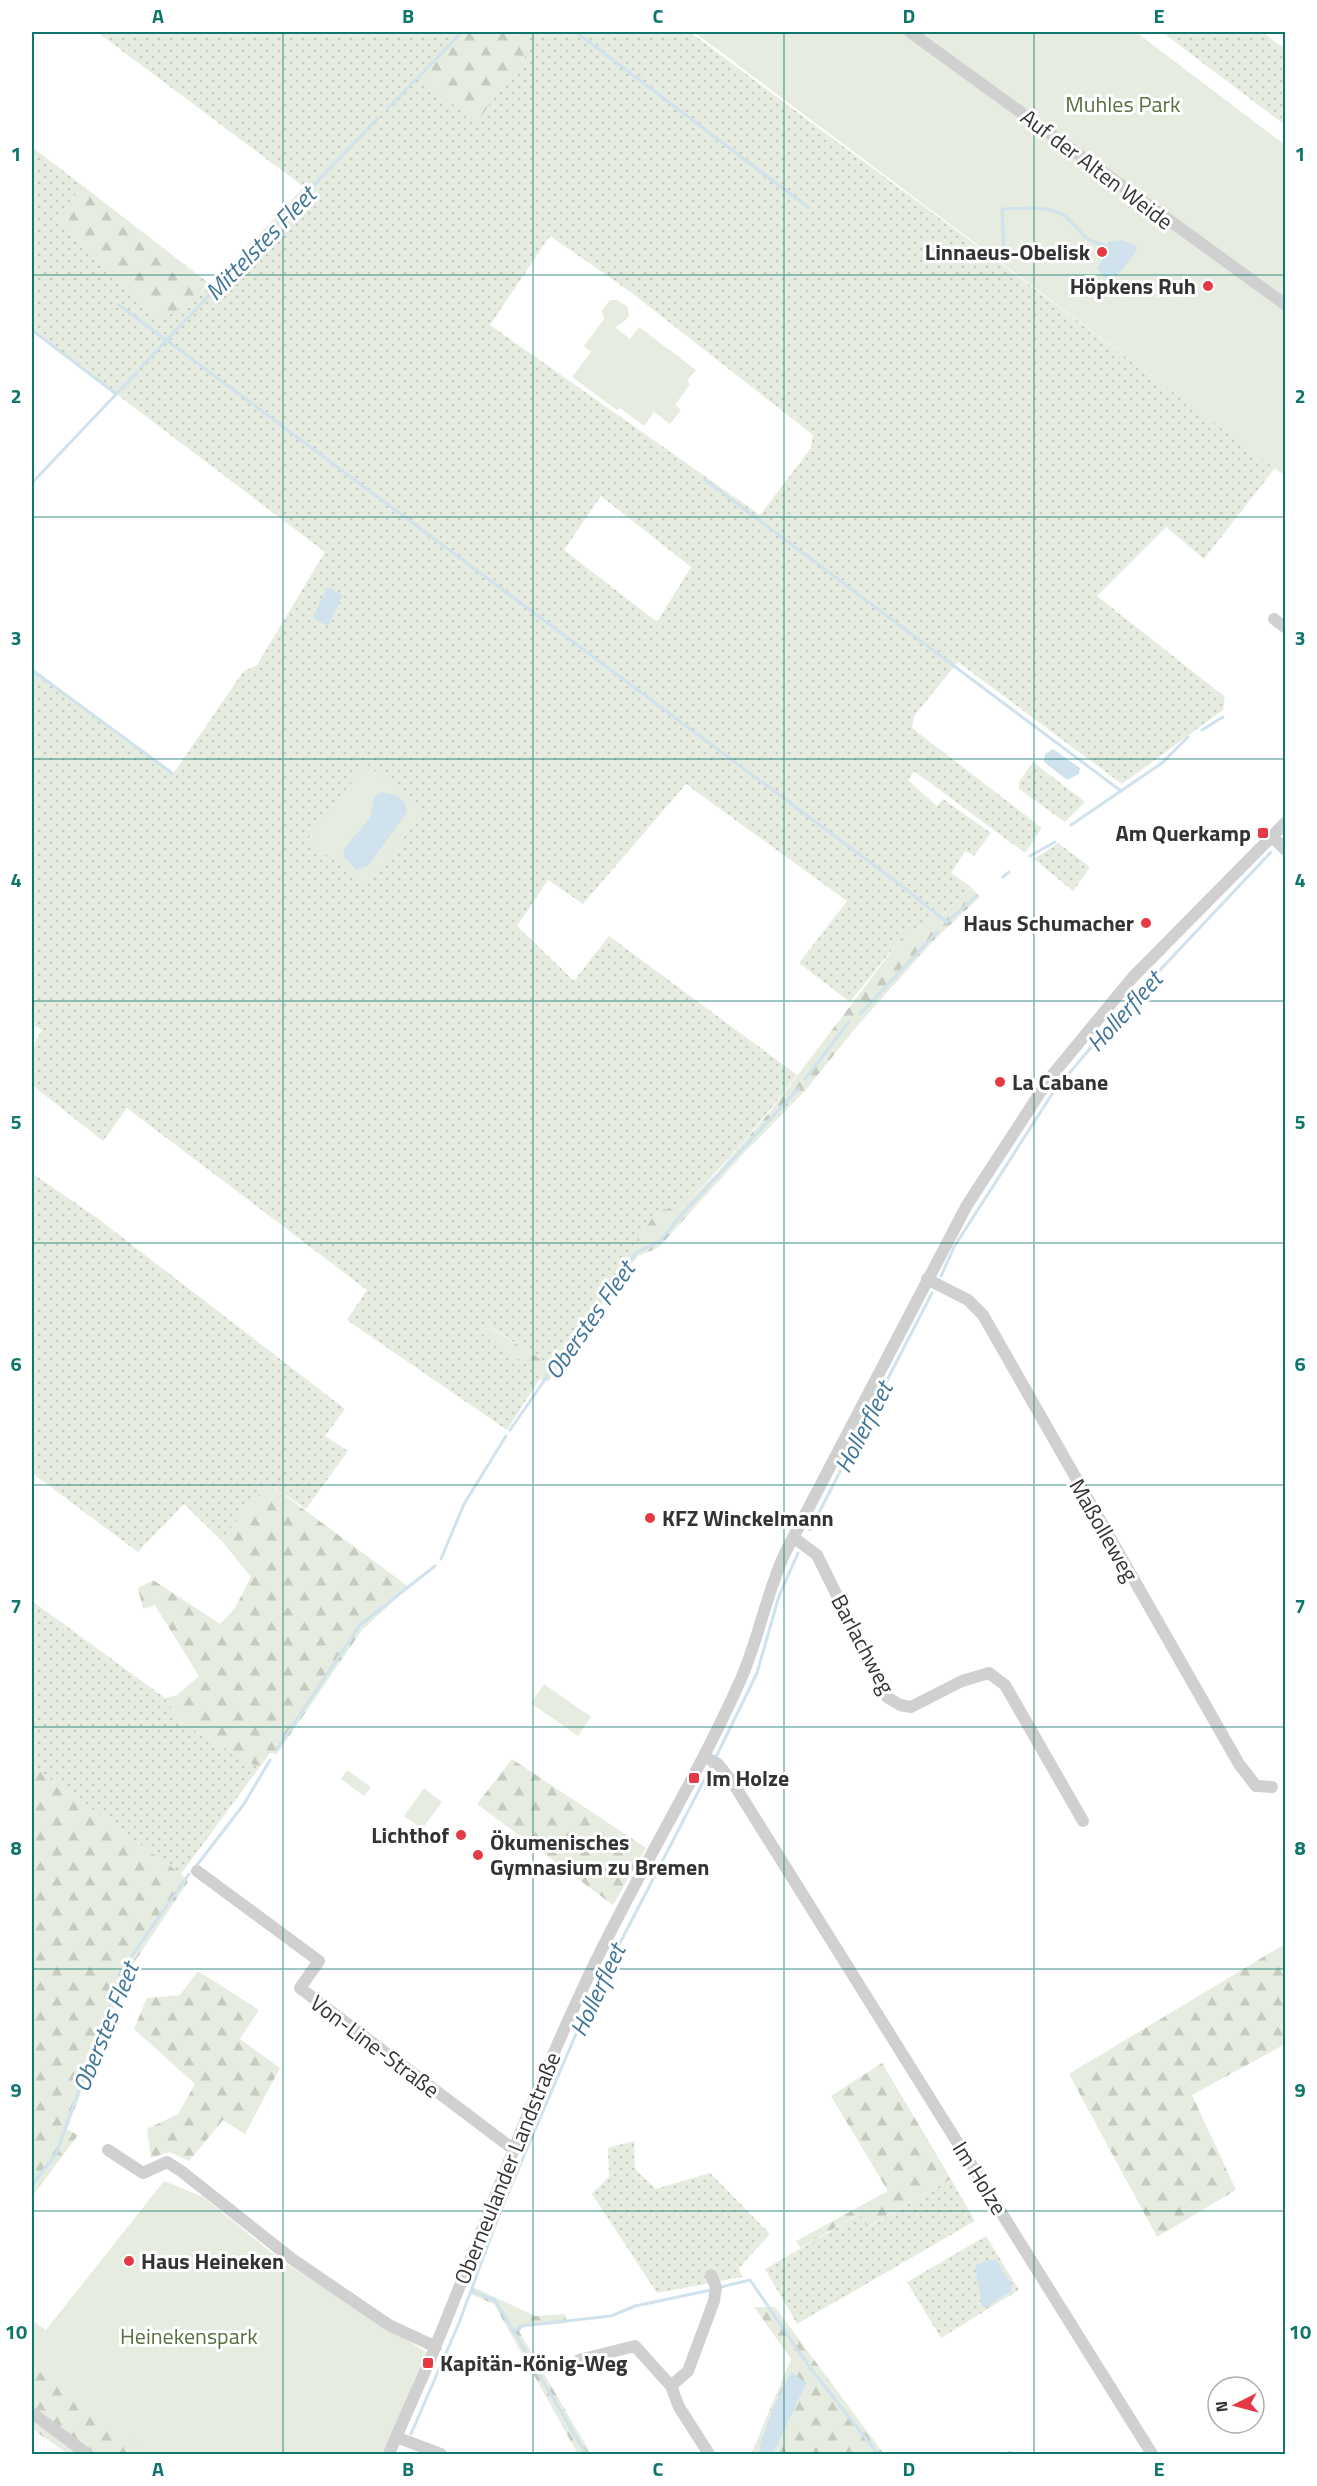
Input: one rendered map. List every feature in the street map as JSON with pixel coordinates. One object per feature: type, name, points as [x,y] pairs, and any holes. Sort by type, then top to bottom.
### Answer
[{"type":"street","name":"Auf der Alten Weide","points":[[910,32],[1286,305]]},
{"type":"street","points":[[1274,619],[1286,628]]},
{"type":"street","name":"Oberneulander Landstraße","points":[[389,2454],[436,2347],[513,2149],[583,1987],[712,1760],[772,1581],[927,1279],[986,1174],[1049,1079],[1133,977],[1286,822]]},
{"type":"street","points":[[1271,836],[1286,850]]},
{"type":"street","name":"Maßolleweg","points":[[927,1279],[968,1300],[983,1315],[1239,1764],[1256,1786],[1272,1787]]},
{"type":"street","name":"Barlachweg","points":[[793,1537],[817,1555],[887,1697],[900,1706],[911,1707],[962,1681],[989,1673],[1005,1685],[1083,1821]]},
{"type":"street","name":"Im Holze","points":[[712,1760],[733,1783],[1152,2454]]},
{"type":"street","name":"Von-Line-Straße","points":[[196,1871],[319,1961],[300,1988],[513,2149]]},
{"type":"street","points":[[108,2150],[143,2173],[166,2162],[182,2171],[292,2259],[389,2325],[436,2347]]},
{"type":"street","points":[[671,2386],[688,2371],[708,2318],[716,2287],[711,2275]]},
{"type":"street","points":[[579,2360],[635,2346],[671,2386],[679,2407],[709,2454]]},
{"type":"street","points":[[32,2412],[87,2454]]},
{"type":"street","points":[[396,2437],[441,2454]]},
{"type":"green space","points":[[97,32],[461,32],[420,78],[533,46],[514,32],[690,32],[1275,468],[1204,559],[1166,527],[1097,596],[1225,697],[1223,710],[1122,784],[958,662],[914,716],[912,728],[1042,828],[1025,853],[914,771],[908,780],[937,806],[943,799],[991,833],[974,856],[965,851],[951,873],[971,887],[944,914],[904,935],[850,1002],[799,963],[847,901],[686,784],[583,904],[548,880],[517,926],[574,981],[609,936],[797,1075],[744,1141],[700,1189],[678,1210],[635,1244],[629,1251],[638,1256],[609,1291],[594,1318],[587,1313],[567,1340],[545,1362],[490,1327],[482,1333],[542,1375],[507,1430],[347,1320],[367,1290],[127,1108],[103,1141],[32,1085],[32,1047],[42,1030],[32,1025],[32,668],[173,774],[243,672],[257,665],[325,552],[32,330],[32,147],[83,186],[55,219],[161,320],[211,285],[304,187]],"holes":[[[550,236],[628,290],[813,435],[811,448],[760,515],[490,325]],[[601,496],[691,567],[657,622],[564,550]]]},
{"type":"green space","points":[[461,32],[514,32],[533,46],[476,123],[420,78]]},
{"type":"green space","name":"Muhles Park","points":[[694,32],[1136,32],[1285,145],[1285,476]]},
{"type":"green space","points":[[1162,32],[1262,32],[1285,49],[1285,125]]},
{"type":"green space","points":[[83,186],[211,285],[161,321],[55,219]]},
{"type":"green space","points":[[610,300],[617,300],[627,306],[629,315],[624,322],[615,327],[630,339],[639,327],[696,370],[687,381],[690,384],[675,405],[681,410],[670,424],[654,412],[644,426],[620,408],[617,410],[572,377],[591,352],[584,346],[604,319],[602,311]]},
{"type":"green space","points":[[1033,762],[1085,802],[1065,822],[1019,789],[1019,782]]},
{"type":"green space","points":[[366,764],[425,810],[367,886],[307,840]]},
{"type":"green space","points":[[1058,843],[1090,867],[1073,891],[1034,859]]},
{"type":"green space","points":[[971,887],[980,897],[934,940],[858,1025],[804,1092],[745,1152],[658,1248],[638,1256],[629,1251],[659,1209],[679,1210],[717,1173],[769,1113],[904,935],[944,914]]},
{"type":"green space","points":[[32,1173],[97,1218],[345,1409],[325,1436],[348,1451],[306,1509],[268,1483],[221,1540],[184,1504],[138,1552],[32,1473]]},
{"type":"green space","points":[[588,1312],[594,1318],[549,1381],[540,1380],[542,1375],[481,1333],[489,1327],[545,1362],[567,1340]]},
{"type":"green space","points":[[268,1483],[409,1587],[362,1630],[277,1754],[270,1753],[259,1768],[182,1723],[165,1698],[177,1695],[199,1676],[155,1605],[143,1609],[138,1588],[153,1580],[220,1624],[235,1608],[251,1577],[221,1540]]},
{"type":"green space","points":[[32,1601],[165,1698],[182,1723],[259,1768],[181,1874],[32,1766]]},
{"type":"green space","points":[[544,1684],[591,1717],[578,1736],[531,1703]]},
{"type":"green space","points":[[512,1759],[646,1848],[613,1905],[477,1804]]},
{"type":"green space","points":[[32,1766],[181,1874],[188,1882],[127,1973],[67,2129],[78,2135],[32,2197]]},
{"type":"green space","points":[[347,1770],[371,1787],[364,1796],[341,1779]]},
{"type":"green space","points":[[424,1788],[442,1802],[422,1829],[404,1816]]},
{"type":"green space","points":[[1285,1944],[1285,2044],[1192,2095],[1236,2190],[1157,2237],[1069,2074]]},
{"type":"green space","points":[[198,1971],[259,2010],[240,2039],[280,2068],[245,2134],[223,2120],[189,2161],[170,2152],[151,2158],[147,2129],[178,2114],[195,2084],[134,2029],[147,1998],[180,1995]]},
{"type":"green space","points":[[882,2063],[951,2179],[867,2227],[859,2214],[800,2248],[796,2241],[888,2191],[831,2096]]},
{"type":"green space","points":[[634,2141],[635,2169],[656,2189],[710,2173],[770,2234],[739,2268],[742,2277],[657,2293],[592,2194],[609,2177],[608,2148]]},
{"type":"green space","points":[[951,2179],[975,2221],[797,2324],[765,2269],[860,2214],[868,2227]]},
{"type":"green space","name":"Heinekenspark","points":[[164,2181],[203,2197],[282,2261],[426,2352],[384,2454],[137,2454],[136,2441],[32,2366],[32,2353],[46,2330]]},
{"type":"green space","points":[[986,2236],[1019,2290],[941,2338],[907,2282]]},
{"type":"green space","points":[[473,2287],[535,2316],[565,2314],[567,2323],[524,2327],[519,2331],[591,2454],[578,2454],[494,2304],[470,2294]]},
{"type":"green space","points":[[754,2307],[775,2307],[884,2454],[773,2454],[807,2384],[767,2432],[759,2449],[761,2454],[752,2452],[791,2359]]},
{"type":"green space","points":[[32,2320],[46,2330],[32,2353]]},
{"type":"green space","points":[[32,2366],[137,2441],[137,2454],[68,2454],[32,2429]]},
{"type":"water","points":[[1121,240],[1137,246],[1137,250],[1121,271],[1108,282],[1097,268],[1108,250],[1108,242]]},
{"type":"water","points":[[327,587],[343,595],[328,626],[313,618]]},
{"type":"water","points":[[1053,749],[1080,768],[1079,774],[1067,780],[1044,762],[1045,754]]},
{"type":"water","points":[[381,792],[396,795],[405,802],[407,812],[369,865],[356,870],[343,855],[346,846],[370,818],[374,797]]},
{"type":"water","points":[[988,2260],[996,2260],[1012,2285],[1011,2291],[987,2307],[982,2306],[975,2266]]},
{"type":"water","points":[[791,2372],[807,2383],[773,2454],[761,2454],[759,2449],[773,2408]]},
{"type":"waterway","name":"Mittelstes Fleet","points":[[388,108],[462,32]]},
{"type":"waterway","points":[[576,32],[809,208]]},
{"type":"waterway","name":"Mittelstes Fleet","points":[[141,367],[378,118]]},
{"type":"waterway","points":[[997,263],[1004,252],[1002,209],[1052,210],[1066,217],[1091,241],[1107,246]]},
{"type":"waterway","points":[[119,305],[906,889],[946,922]]},
{"type":"waterway","points":[[32,330],[116,394]]},
{"type":"waterway","name":"Mittelstes Fleet","points":[[33,482],[137,372]]},
{"type":"waterway","points":[[704,479],[1121,791]]},
{"type":"waterway","points":[[32,670],[172,773]]},
{"type":"waterway","name":"Oberstes Fleet","points":[[1202,730],[1223,717]]},
{"type":"waterway","name":"Oberstes Fleet","points":[[1071,825],[1162,763],[1188,737]]},
{"type":"waterway","name":"Oberstes Fleet","points":[[1030,856],[1055,842]]},
{"type":"waterway","name":"Hollerfleet","points":[[941,1276],[954,1247],[1054,1091],[1128,1004],[1271,852]]},
{"type":"waterway","name":"Oberstes Fleet","points":[[1003,877],[1009,872]]},
{"type":"waterway","name":"Oberstes Fleet","points":[[946,923],[976,896]]},
{"type":"waterway","name":"Oberstes Fleet","points":[[860,1014],[937,932]]},
{"type":"waterway","name":"Oberstes Fleet","points":[[805,1079],[849,1022]]},
{"type":"waterway","name":"Oberstes Fleet","points":[[510,1430],[605,1293],[637,1252],[659,1242],[799,1088]]},
{"type":"waterway","name":"Hollerfleet","points":[[810,1530],[932,1293]]},
{"type":"waterway","name":"Oberstes Fleet","points":[[441,1559],[464,1504],[506,1436]]},
{"type":"waterway","name":"Hollerfleet","points":[[715,1759],[757,1673],[779,1596],[798,1553]]},
{"type":"waterway","name":"Oberstes Fleet","points":[[277,1749],[360,1625],[435,1566]]},
{"type":"waterway","name":"Oberstes Fleet","points":[[197,1865],[244,1804],[270,1760]]},
{"type":"waterway","name":"Hollerfleet","points":[[411,2434],[459,2323],[500,2212],[590,2001],[712,1765]]},
{"type":"waterway","name":"Oberstes Fleet","points":[[32,2185],[56,2154],[124,1967],[189,1874]]},
{"type":"waterway","points":[[721,2287],[750,2280],[811,2369],[878,2454]]},
{"type":"waterway","points":[[514,2332],[521,2326],[611,2316],[635,2306],[711,2290]]},
{"type":"waterway","points":[[471,2291],[495,2300],[586,2454]]},
{"type":"waterway","points":[[1006,2454],[1010,2452],[1011,2454]]},
{"type":"place","name":"Linnaeus-Obelisk","points":[[1102,252]]},
{"type":"place","name":"Höpkens Ruh","points":[[1208,286]]},
{"type":"place","name":"Am Querkamp","points":[[1263,833]]},
{"type":"place","name":"Haus Schumacher","points":[[1146,923]]},
{"type":"place","name":"La Cabane","points":[[1000,1082]]},
{"type":"place","name":"KFZ Winckelmann","points":[[650,1518]]},
{"type":"place","name":"Im Holze","points":[[694,1778]]},
{"type":"place","name":"Lichthof","points":[[461,1835]]},
{"type":"place","name":"Ökumenisches Gymnasium zu Bremen","points":[[478,1855]]},
{"type":"place","name":"Haus Heineken","points":[[129,2261]]},
{"type":"place","name":"Kapitän-König-Weg","points":[[428,2363]]}]
